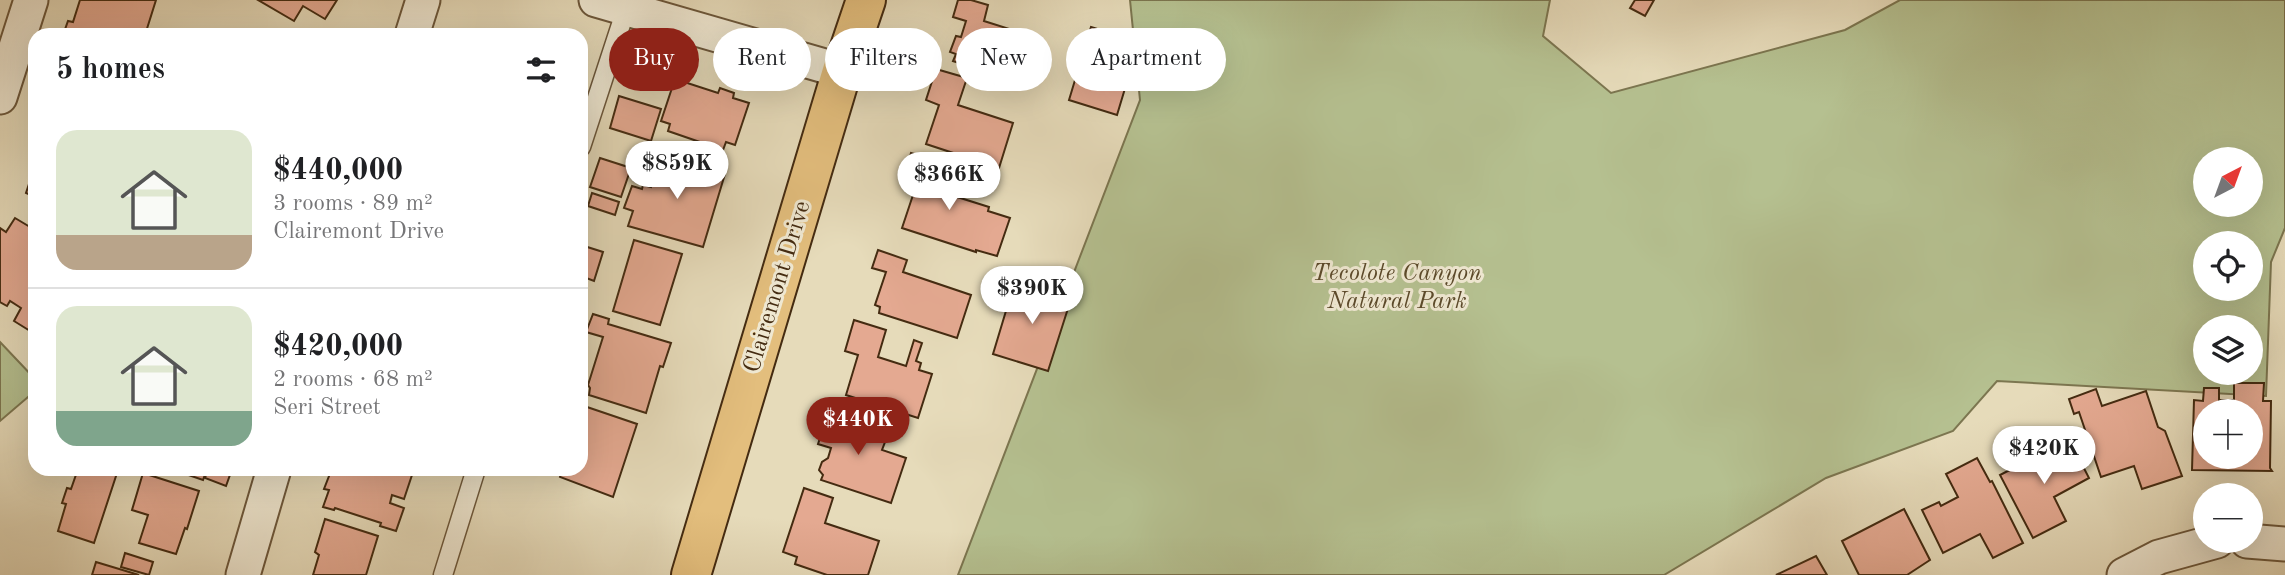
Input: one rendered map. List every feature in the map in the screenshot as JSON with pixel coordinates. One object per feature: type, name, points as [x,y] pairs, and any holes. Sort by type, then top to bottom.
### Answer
[{"type":"main road","name":"Clairemont Drive","points":[[857,28],[866,0]]},
{"type":"main road","name":"Clairemont Drive","points":[[691,575],[836,91]]},
{"type":"street","points":[[0,97],[31,0]]},
{"type":"street","points":[[414,28],[423,0]]},
{"type":"street","points":[[617,3],[825,66]]},
{"type":"street","points":[[243,575],[272,476]]},
{"type":"street","points":[[2263,542],[2285,544]]},
{"type":"street","points":[[2124,575],[2159,557],[2193,548]]},
{"type":"lane","points":[[588,119],[617,3]]},
{"type":"lane","points":[[443,575],[474,476]]},
{"type":"green space","name":"Tecolote Canyon Natural Park","points":[[1130,0],[1550,0],[1543,36],[1611,93],[1845,30],[1900,0],[2285,0],[2285,228],[2271,262],[2266,396],[1997,381],[1953,431],[1826,478],[1664,575],[958,575],[1140,100],[1139,91],[1226,91],[1226,28],[1133,28]]},
{"type":"green space","points":[[0,342],[28,372],[28,397],[0,421]]},
{"type":"building","points":[[80,0],[156,0],[147,28],[66,28],[68,21],[73,22]]},
{"type":"building","points":[[258,0],[337,0],[325,19],[303,6],[294,21]]},
{"type":"building","points":[[958,0],[971,0],[988,5],[984,21],[1006,28],[964,28],[966,21],[953,17]]},
{"type":"building","points":[[1635,0],[1654,0],[1645,16],[1630,8]]},
{"type":"building","points":[[956,36],[956,54],[950,52]]},
{"type":"building","points":[[942,71],[956,75],[956,91],[963,91],[958,105],[1013,123],[999,168],[926,144],[939,105],[926,100],[929,91],[942,91]]},
{"type":"building","points":[[699,87],[718,93],[728,91],[734,93],[733,98],[749,103],[735,145],[726,142],[723,150],[668,131],[670,124],[661,121],[671,91],[699,91]]},
{"type":"building","points":[[1072,91],[1124,91],[1117,115],[1069,100]]},
{"type":"building","points":[[619,96],[661,109],[651,141],[610,128]]},
{"type":"building","points":[[911,153],[944,164],[935,190],[989,207],[988,211],[1010,218],[997,256],[976,252],[902,228],[915,189],[902,185]]},
{"type":"building","points":[[661,154],[725,174],[703,247],[628,226],[633,211],[624,208],[632,186],[642,189],[643,185],[651,187]]},
{"type":"building","points":[[600,158],[631,168],[621,197],[590,187]]},
{"type":"building","points":[[592,193],[619,202],[615,215],[588,206]]},
{"type":"building","points":[[15,218],[28,226],[28,330],[14,321],[21,308],[10,301],[7,306],[0,302],[0,228],[6,232]]},
{"type":"building","points":[[634,240],[682,254],[660,325],[613,311]]},
{"type":"building","points":[[588,247],[603,252],[594,281],[588,279]]},
{"type":"building","points":[[878,250],[907,260],[903,272],[971,295],[957,338],[879,313],[880,307],[875,305],[886,272],[872,268]]},
{"type":"building","points":[[1015,281],[1071,299],[1048,371],[993,354]]},
{"type":"building","points":[[593,314],[609,319],[608,324],[671,343],[663,367],[660,366],[646,413],[589,395],[588,385],[603,337],[588,333]]},
{"type":"building","points":[[854,320],[886,330],[878,357],[906,366],[914,340],[922,343],[916,361],[921,363],[919,370],[932,374],[918,418],[846,395],[858,355],[845,351]]},
{"type":"building","points":[[2264,383],[2263,401],[2234,399],[2234,385]]},
{"type":"building","points":[[2204,388],[2219,388],[2219,399],[2203,399]]},
{"type":"building","points":[[2096,389],[2102,406],[2146,391],[2158,427],[2165,431],[2182,476],[2142,489],[2134,466],[2101,477],[2079,412],[2074,414],[2069,399]]},
{"type":"building","points":[[2263,401],[2271,401],[2272,471],[2192,470],[2193,435],[2193,469],[2263,469]]},
{"type":"building","points":[[831,405],[860,415],[857,423],[879,430],[876,439],[885,442],[882,450],[906,458],[891,503],[821,480],[823,475],[819,470],[822,462],[828,458],[831,448],[818,444]]},
{"type":"building","points":[[588,407],[637,424],[613,497],[560,477],[588,476]]},
{"type":"building","points":[[2069,439],[2089,478],[2054,497],[2066,521],[2033,538],[2000,475]]},
{"type":"building","points":[[1977,458],[1990,482],[1992,481],[2023,543],[1993,558],[1980,534],[1943,553],[1922,510],[1939,502],[1941,506],[1958,497],[1946,474]]},
{"type":"building","points":[[76,476],[116,476],[94,543],[58,531],[66,504],[62,503],[67,488],[71,489]]},
{"type":"building","points":[[142,476],[152,476],[199,491],[176,554],[139,543],[148,515],[132,510]]},
{"type":"building","points":[[206,476],[230,476],[226,486]]},
{"type":"building","points":[[329,476],[412,476],[404,499],[392,495],[390,503],[404,508],[396,531],[380,526],[381,523],[335,508],[323,507],[329,490],[324,489]]},
{"type":"building","points":[[804,488],[833,498],[825,523],[879,541],[868,575],[827,575],[795,564],[797,557],[783,552]]},
{"type":"building","points":[[1904,509],[1930,560],[1907,575],[1859,575],[1842,541]]},
{"type":"building","points":[[325,519],[378,536],[366,575],[313,575],[319,555],[315,552]]},
{"type":"building","points":[[125,553],[153,562],[149,575],[121,567]]},
{"type":"building","points":[[1816,556],[1827,575],[1776,575]]},
{"type":"building","points":[[96,562],[139,575],[92,575]]}]
